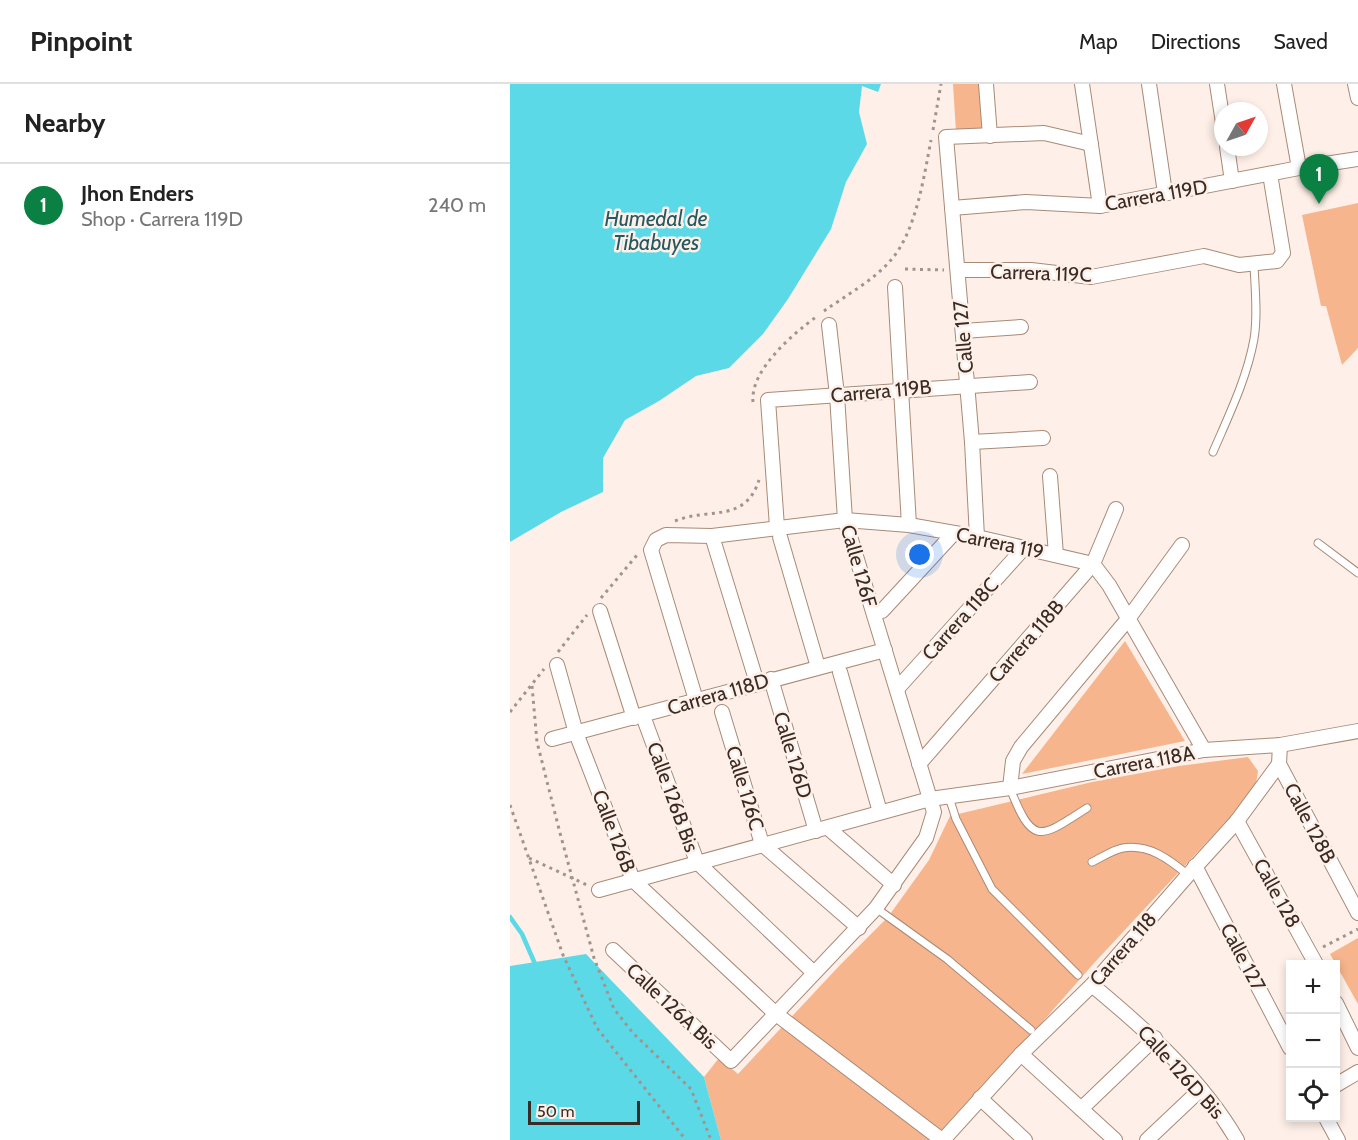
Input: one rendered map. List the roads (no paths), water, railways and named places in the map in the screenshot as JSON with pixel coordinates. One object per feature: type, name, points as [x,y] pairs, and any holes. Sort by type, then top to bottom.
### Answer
[{"type":"street","points":[[986,84],[990,136],[1044,133],[1091,144]]},
{"type":"street","points":[[1082,84],[1100,206]]},
{"type":"street","points":[[1149,84],[1165,193]]},
{"type":"street","points":[[1217,84],[1220,102]]},
{"type":"street","points":[[1284,84],[1299,168]]},
{"type":"street","points":[[1355,84],[1358,98]]},
{"type":"street","name":"Calle 127","points":[[977,537],[972,442],[946,137],[990,136]]},
{"type":"street","points":[[1228,156],[1232,182]]},
{"type":"street","name":"Carrera 119D","points":[[952,208],[1026,202],[1100,206],[1358,159]]},
{"type":"street","name":"Carrera 119C","points":[[958,270],[1031,270],[1091,277],[1204,256],[1239,265],[1277,261],[1283,253],[1270,174]]},
{"type":"street","points":[[895,287],[909,525]]},
{"type":"street","name":"Calle 126F","points":[[829,325],[837,395],[845,520],[930,799]]},
{"type":"street","points":[[963,331],[1021,327]]},
{"type":"street","name":"Carrera 119B","points":[[778,532],[768,400],[1030,382]]},
{"type":"street","points":[[972,442],[1043,438]]},
{"type":"street","points":[[1050,477],[1056,555]]},
{"type":"street","name":"Carrera 118B","points":[[919,764],[1093,564],[1116,509]]},
{"type":"street","name":"Carrera 119","points":[[696,700],[651,550],[650,543],[666,535],[712,536],[778,532],[845,520],[909,525],[977,537],[1093,564]]},
{"type":"street","points":[[778,532],[818,667]]},
{"type":"street","points":[[882,611],[954,533]]},
{"type":"street","name":"Calle 126D","points":[[712,536],[764,681],[822,829]]},
{"type":"street","points":[[1010,788],[1013,761],[1021,747],[1128,619],[1182,545]]},
{"type":"street","name":"Carrera 118C","points":[[897,689],[1023,549]]},
{"type":"street","points":[[1093,564],[1109,585],[1204,750]]},
{"type":"street","name":"Calle 126B Bis","points":[[595,609],[697,862],[814,973]]},
{"type":"street","name":"Carrera 118D","points":[[552,738],[885,650]]},
{"type":"street","name":"Calle 126B","points":[[553,662],[576,733],[633,880],[776,1014]]},
{"type":"street","points":[[840,672],[880,812]]},
{"type":"street","name":"Calle 126C","points":[[722,712],[762,844],[859,928]]},
{"type":"street","points":[[1355,731],[1358,746]]},
{"type":"street","name":"Carrera 118A","points":[[598,890],[930,799],[1010,788],[1204,750],[1280,745],[1355,731]]},
{"type":"street","points":[[1279,764],[1280,745]]},
{"type":"street","name":"Carrera 118","points":[[943,1140],[1021,1054],[1092,985],[1238,821],[1279,764]]},
{"type":"street","name":"Calle 128B","points":[[1279,764],[1358,913]]},
{"type":"street","points":[[930,799],[934,812],[926,838],[894,885],[859,928],[776,1014],[943,1140]]},
{"type":"street","name":"Calle 128","points":[[1238,821],[1313,959]]},
{"type":"street","points":[[822,829],[894,885]]},
{"type":"street","name":"Calle 127","points":[[1192,870],[1286,1041]]},
{"type":"street","name":"Calle 126A Bis","points":[[614,950],[731,1061],[776,1014]]},
{"type":"street","name":"Calle 126D Bis","points":[[1092,985],[1155,1038],[1201,1089],[1237,1140]]},
{"type":"street","points":[[1340,1013],[1358,1048]]},
{"type":"street","points":[[1081,1109],[1155,1038]]},
{"type":"street","points":[[1021,1054],[1115,1140]]},
{"type":"street","points":[[1340,1081],[1358,1072]]},
{"type":"street","points":[[1147,1140],[1201,1089]]},
{"type":"street","points":[[980,1098],[1025,1140]]},
{"type":"street","points":[[1328,1122],[1338,1140]]},
{"type":"lane","points":[[1213,452],[1237,396],[1254,339],[1256,306],[1254,265]]},
{"type":"lane","points":[[1318,543],[1358,573]]},
{"type":"lane","points":[[1010,788],[1027,824],[1037,832],[1049,832],[1087,808]]},
{"type":"lane","points":[[949,797],[956,819],[992,889],[1078,975]]},
{"type":"lane","points":[[1092,862],[1121,848],[1142,848],[1192,870]]},
{"type":"lane","points":[[876,908],[947,959],[1031,1030]]},
{"type":"water","name":"Humedal de Tibabuyes","points":[[510,84],[881,84],[878,92],[862,86],[859,112],[867,144],[846,182],[831,229],[788,299],[763,334],[729,368],[696,376],[625,420],[603,458],[603,492],[561,512],[510,542]]},
{"type":"water","points":[[586,954],[704,1077],[721,1140],[510,1140],[510,966]]},
{"type":"waterway","points":[[510,917],[522,934],[536,966]]},
{"type":"place","name":"Jhon Enders","points":[[1319,204]]}]
